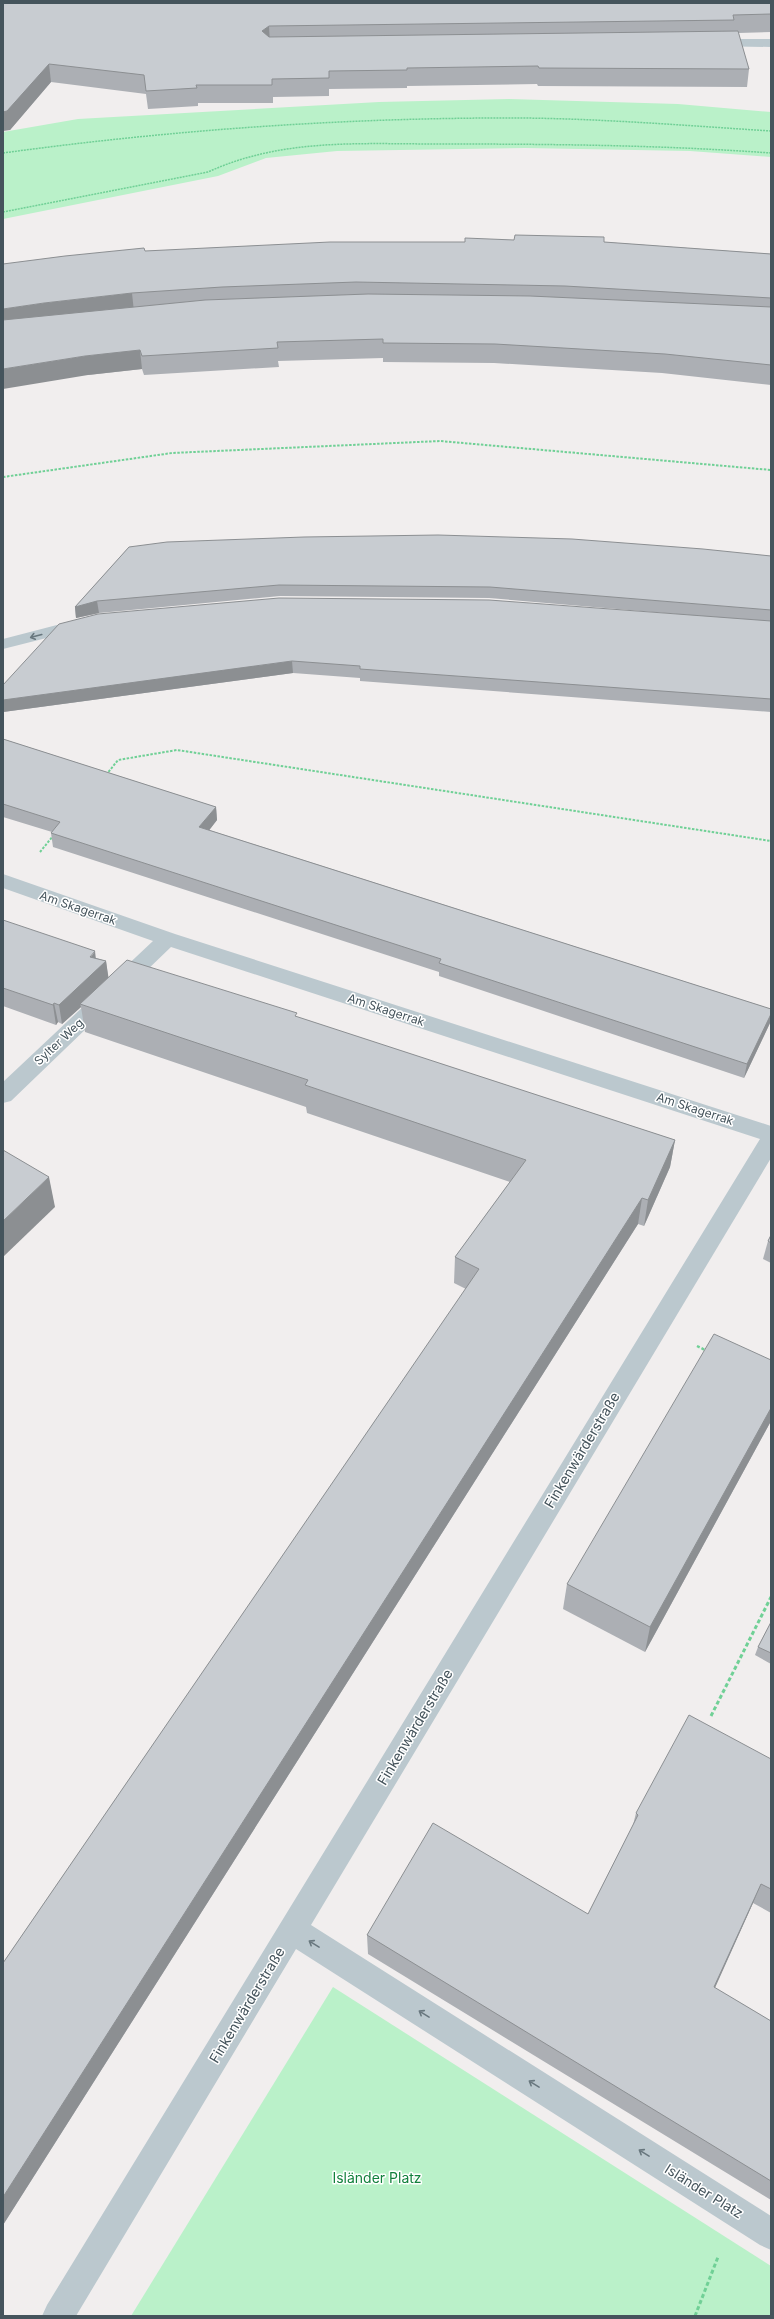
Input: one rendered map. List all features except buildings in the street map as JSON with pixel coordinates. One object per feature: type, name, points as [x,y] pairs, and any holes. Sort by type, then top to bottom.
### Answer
[{"type":"street","points":[[700,44],[771,43]]},
{"type":"street","points":[[3,644],[99,619]]},
{"type":"street","name":"Am Skagerrak","points":[[7,883],[168,939],[771,1134]]},
{"type":"street","name":"Sylter Weg","points":[[3,1094],[168,939]]},
{"type":"street","name":"Finkenwärderstraße","points":[[58,2316],[771,1139]]},
{"type":"street","name":"Isländer Platz","points":[[292,1930],[771,2234]]},
{"type":"path","points":[[3,153],[115,138],[371,121],[490,118],[593,120],[771,131]]},
{"type":"path","points":[[3,212],[208,172],[237,159],[278,150],[344,145],[530,142],[685,146],[771,153]]},
{"type":"path","points":[[3,478],[172,453],[440,441],[771,470]]},
{"type":"path","points":[[103,778],[118,760],[177,750],[771,840]]},
{"type":"path","points":[[7,883],[58,832]]},
{"type":"path","points":[[656,1329],[713,1353]]},
{"type":"path","points":[[711,1716],[771,1597]]},
{"type":"path","points":[[695,2316],[735,2212]]},
{"type":"green space","points":[[509,99],[678,104],[771,112],[771,157],[690,151],[525,148],[337,151],[266,158],[218,176],[3,219],[3,132],[78,119],[379,102]]},
{"type":"green space","name":"Isländer Platz","points":[[333,1987],[771,2266],[771,2316],[131,2316]]}]
